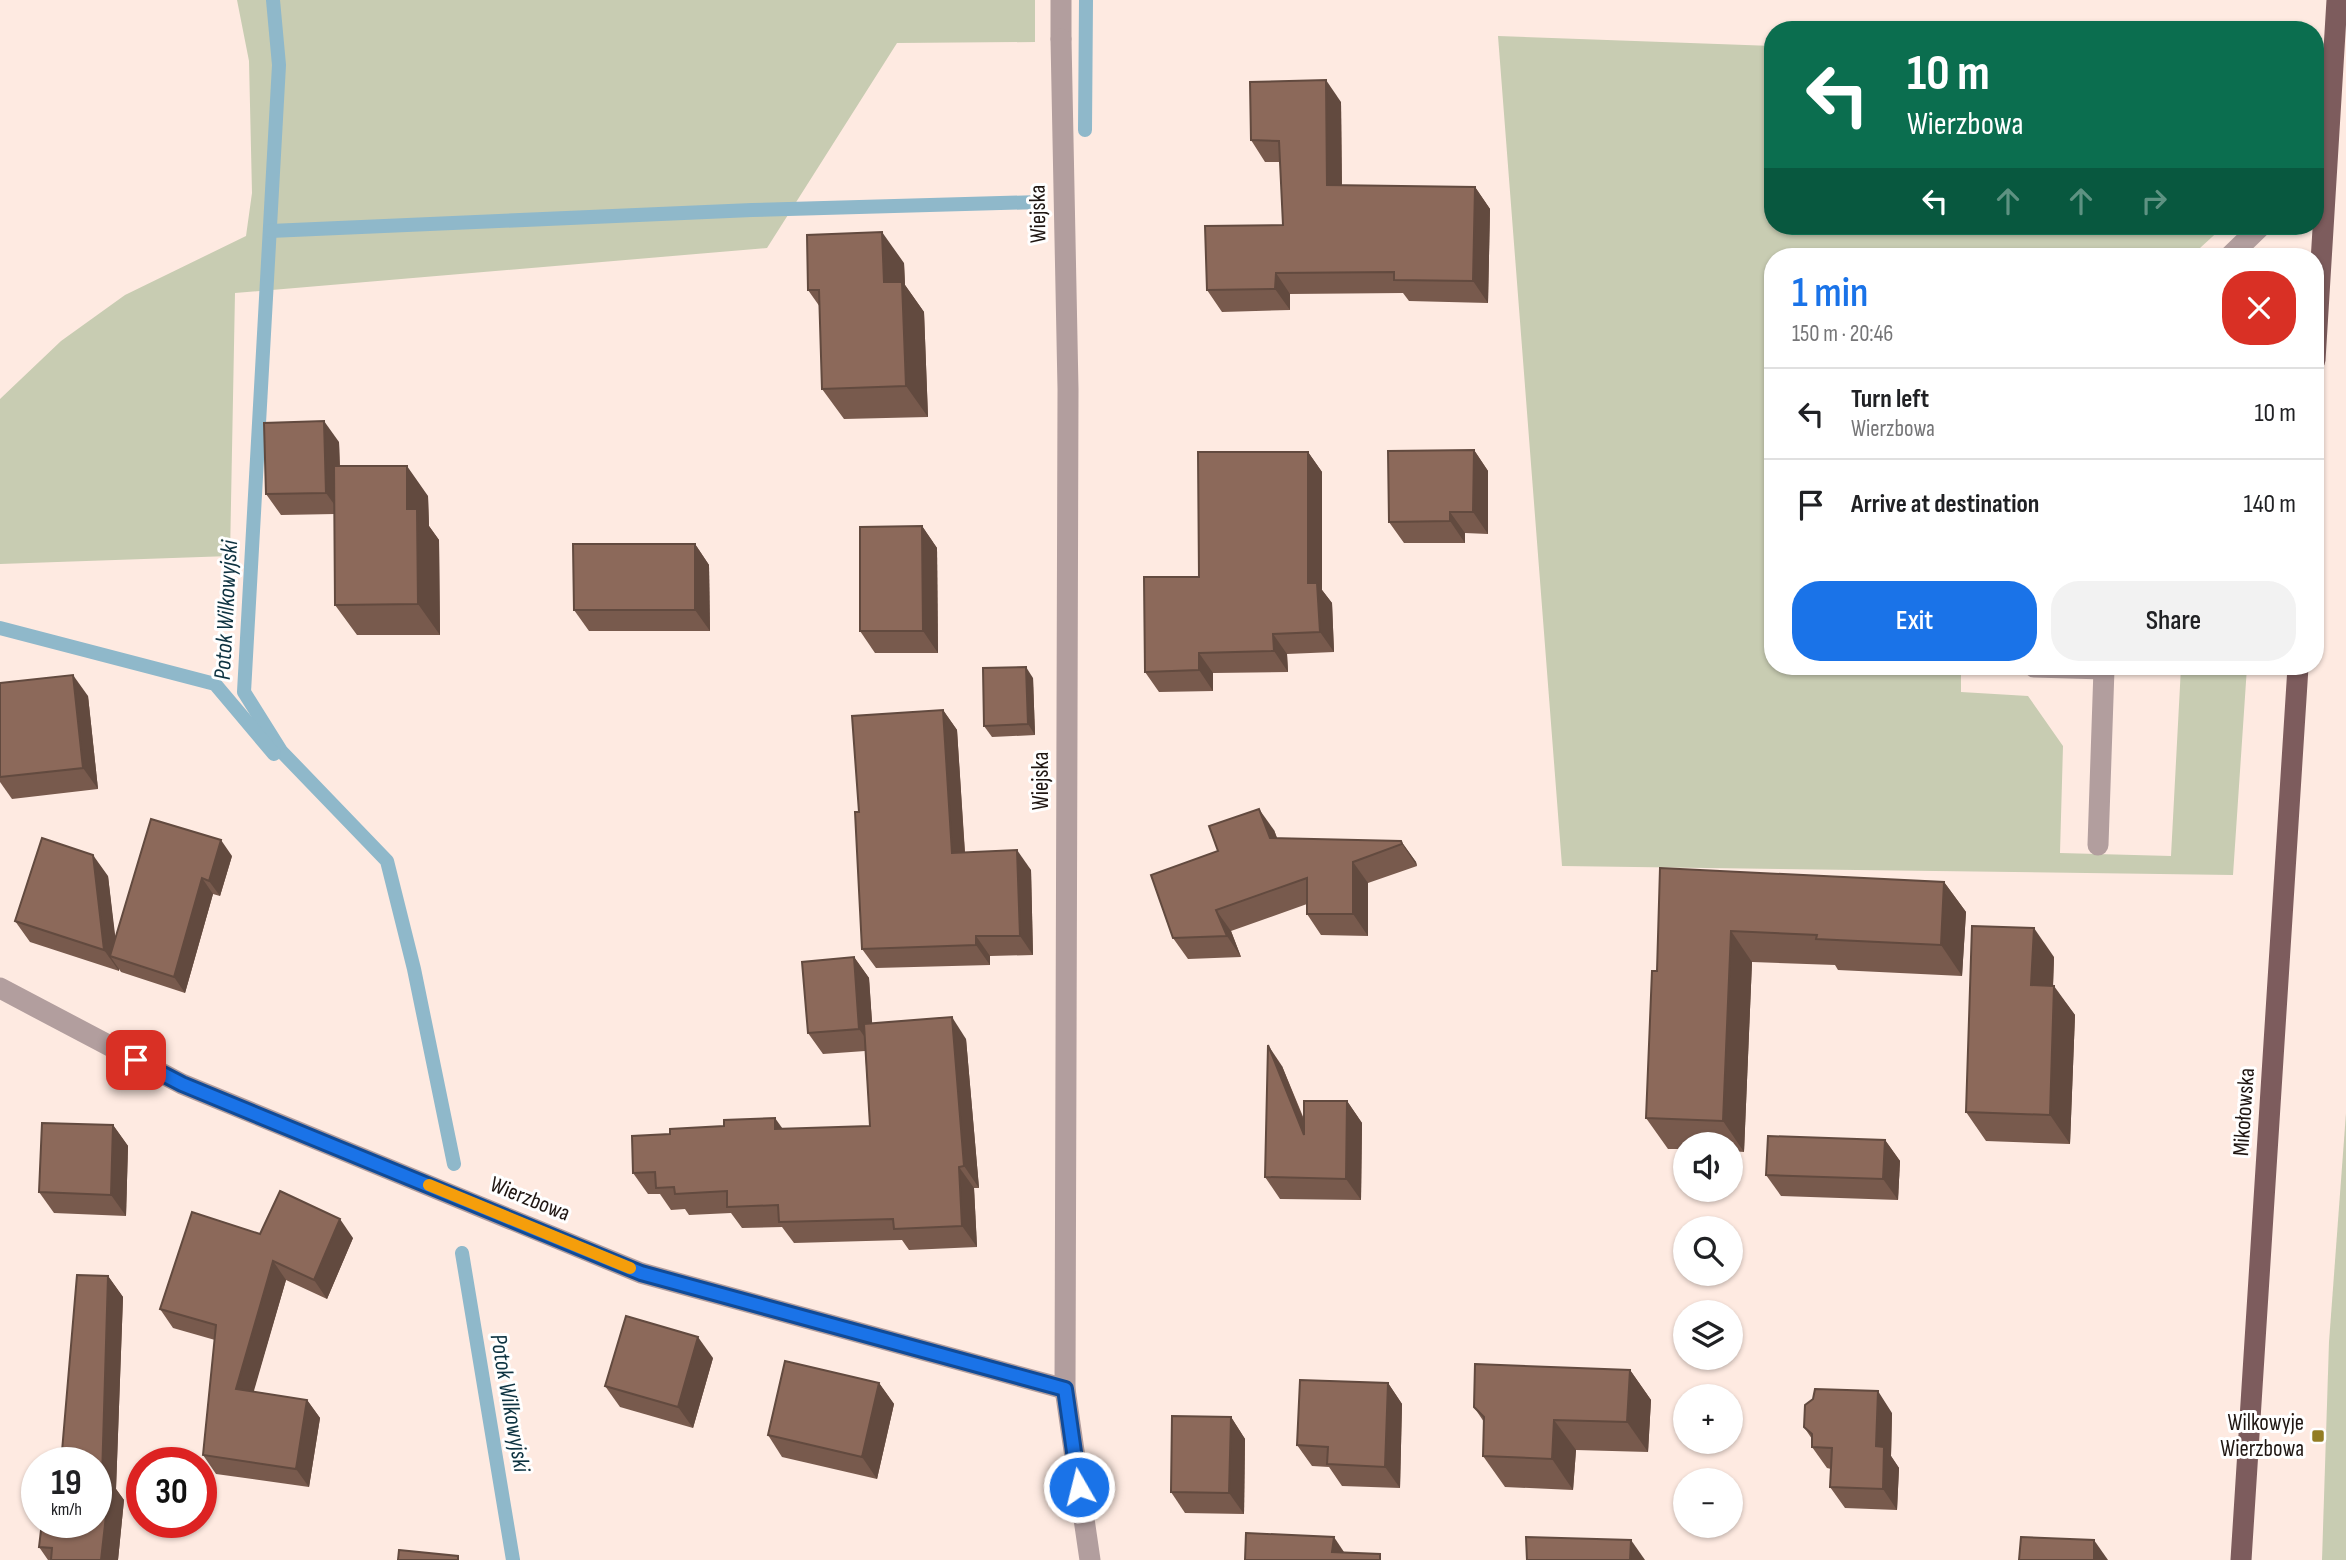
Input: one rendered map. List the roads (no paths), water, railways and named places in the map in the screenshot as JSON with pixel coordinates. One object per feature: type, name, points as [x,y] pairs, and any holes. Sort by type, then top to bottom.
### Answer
[{"type":"main road","points":[[2324,134],[2337,0]]},
{"type":"main road","name":"Mikołowska","points":[[2241,1560],[2297,675]]},
{"type":"street","name":"Wiejska","points":[[1061,0],[1068,389],[1065,1389],[1090,1560]]},
{"type":"street","points":[[2238,248],[2252,235]]},
{"type":"street","points":[[2098,845],[2104,675]]},
{"type":"street","name":"Wierzbowa","points":[[0,988],[182,1084],[641,1273],[1065,1389]]},
{"type":"waterway","name":"Potok Wilkowyjski","points":[[273,0],[279,65],[244,692],[281,751],[387,861],[414,969],[454,1164]]},
{"type":"waterway","points":[[1085,130],[1086,0]]},
{"type":"waterway","points":[[270,231],[752,210],[1040,202]]},
{"type":"waterway","points":[[0,628],[215,684],[274,754]]},
{"type":"waterway","name":"Potok Wilkowyjski","points":[[462,1253],[513,1560]]},
{"type":"place","name":"Wilkowyje Wierzbowa","points":[[2318,1436]]}]
